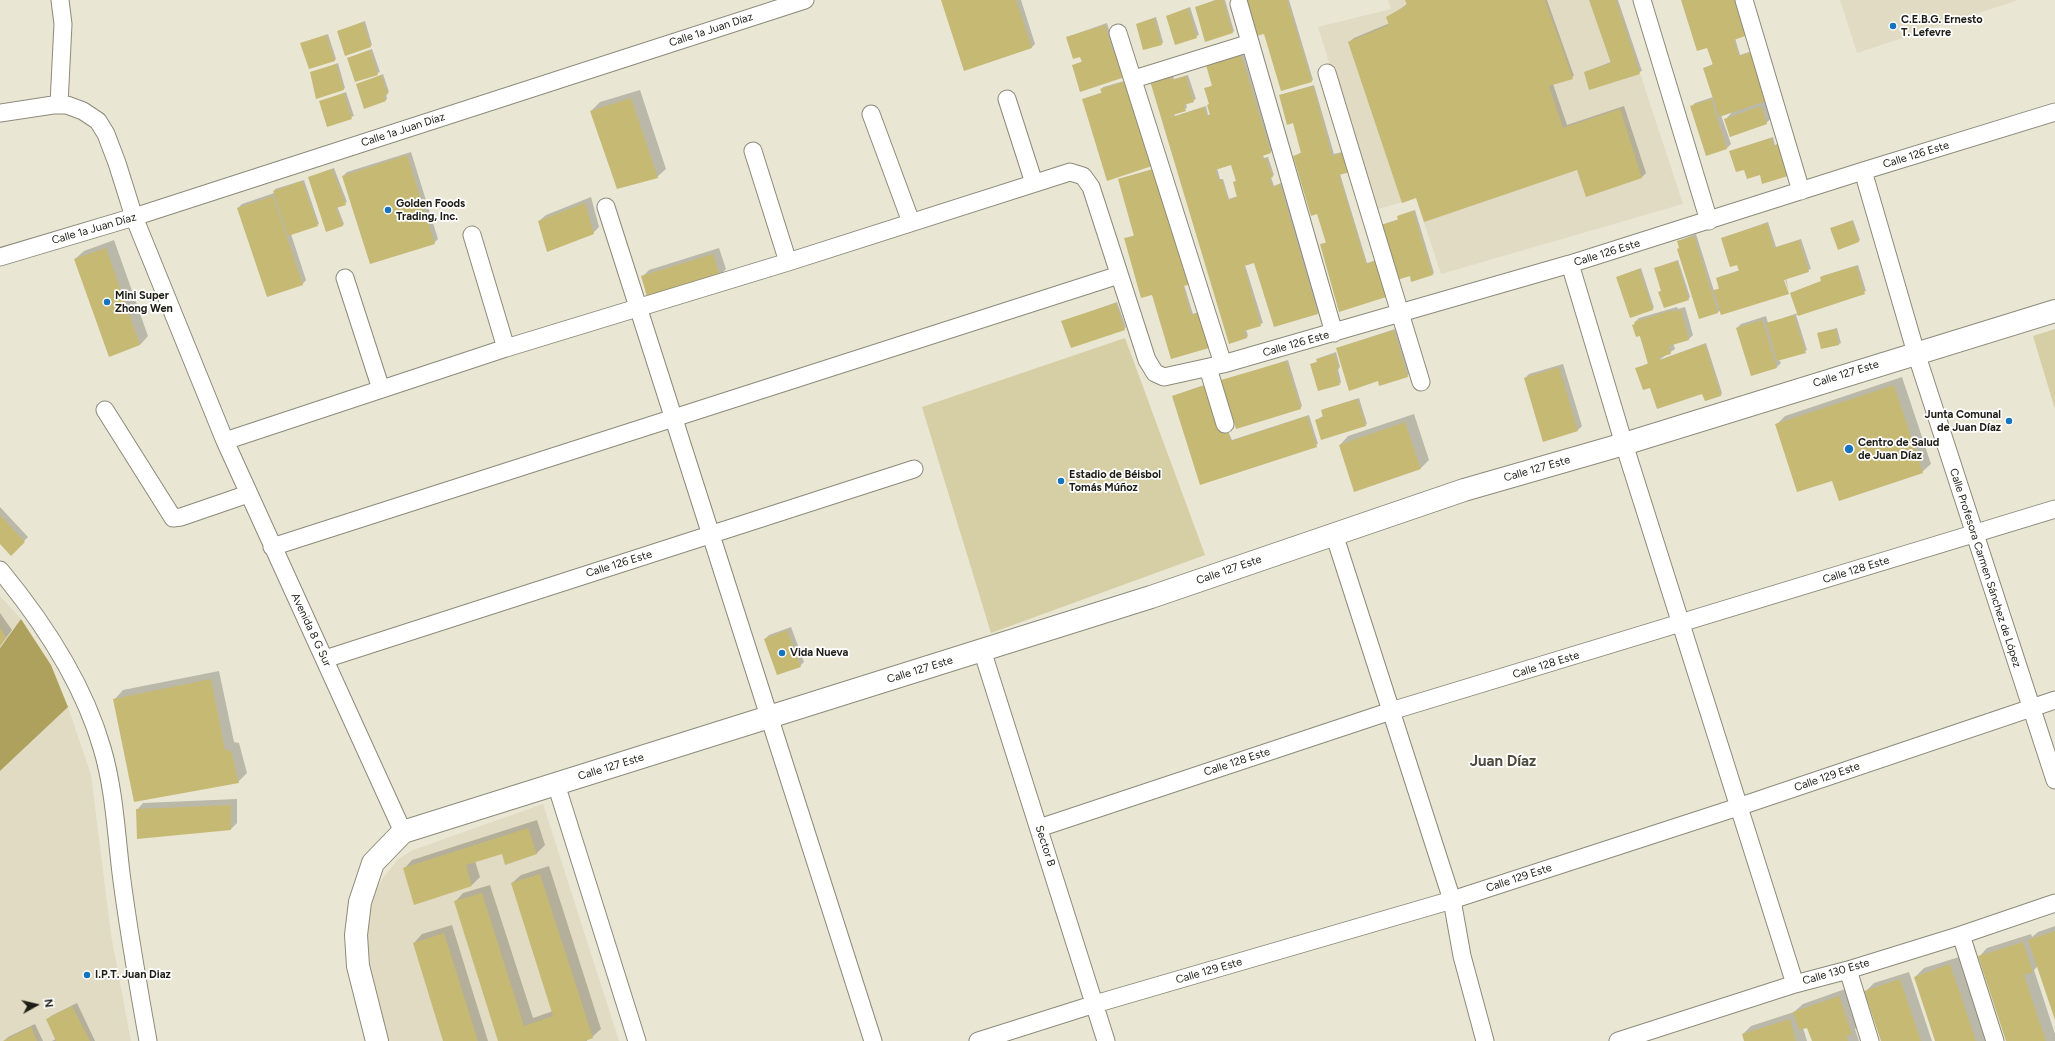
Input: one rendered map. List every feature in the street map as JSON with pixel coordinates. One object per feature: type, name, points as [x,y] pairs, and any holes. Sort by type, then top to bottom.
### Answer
[{"type":"street","points":[[0,113],[59,104],[63,24],[60,0]]},
{"type":"street","name":"Calle 1a Juan Díaz","points":[[0,257],[134,217],[805,0]]},
{"type":"street","points":[[1642,0],[1709,221]]},
{"type":"street","points":[[1744,0],[1801,191]]},
{"type":"street","points":[[1239,4],[1334,333]]},
{"type":"street","points":[[1118,33],[1134,79],[1215,366],[1225,424]]},
{"type":"street","points":[[1134,79],[1250,43]]},
{"type":"street","points":[[1327,73],[1420,382]]},
{"type":"street","points":[[1007,99],[1034,183]]},
{"type":"street","name":"Avenida 8 G Sur","points":[[59,104],[83,111],[98,121],[117,163],[134,217],[225,441],[403,832]]},
{"type":"street","name":"Calle 126 Este","points":[[1119,275],[1148,360],[1155,373],[1164,377],[1215,366],[1334,333],[1570,264],[1709,221],[1862,171],[2055,112]]},
{"type":"street","points":[[871,114],[911,222]]},
{"type":"street","points":[[753,151],[788,262]]},
{"type":"street","name":"Calle Profesora Carmen Sánchez de López","points":[[1862,171],[1916,353],[2055,780]]},
{"type":"street","points":[[225,441],[506,348],[638,309],[1070,172],[1084,176],[1091,187],[1119,275],[675,419],[272,547]]},
{"type":"street","points":[[606,207],[712,535],[768,717],[873,1041]]},
{"type":"street","points":[[472,235],[506,348]]},
{"type":"street","points":[[1570,264],[1624,444],[1795,984]]},
{"type":"street","points":[[344,278],[381,389]]},
{"type":"street","name":"Calle 127 Este","points":[[403,832],[1151,597],[1464,490],[1624,444],[2055,311]]},
{"type":"street","points":[[105,410],[173,518],[181,517],[248,494]]},
{"type":"street","name":"Calle 126 Este","points":[[325,659],[914,469]]},
{"type":"street","name":"Calle 128 Este","points":[[1039,828],[1391,711],[2055,509]]},
{"type":"street","points":[[1334,534],[1452,900],[1462,956],[1485,1041]]},
{"type":"street","points":[[0,570],[25,600],[65,661],[102,747],[112,798],[126,909],[148,1041]]},
{"type":"street","name":"Sector B","points":[[982,650],[1106,1041]]},
{"type":"street","name":"Calle 129 Este","points":[[978,1041],[1095,1004],[1452,900],[1738,807],[2055,700]]},
{"type":"street","points":[[556,784],[637,1041]]},
{"type":"street","points":[[377,1041],[358,966],[356,935],[360,902],[373,863],[403,832]]},
{"type":"street","name":"Calle 130 Este","points":[[1618,1041],[1795,984],[1848,970],[1961,935],[2055,903]]},
{"type":"street","points":[[1961,935],[1995,1041]]},
{"type":"street","points":[[1848,970],[1870,1041]]},
{"type":"shaded area","points":[[1388,0],[1616,0],[1683,204],[1441,274],[1416,198],[1375,210],[1318,27],[1391,9]]},
{"type":"shaded area","name":"C.E.B.G. Ernesto T. Lefevre","points":[[1840,0],[2018,0],[1857,53]]},
{"type":"shaded area","points":[[2055,329],[2055,409],[2033,336]]},
{"type":"shaded area","name":"Estadio de Béisbol Tomás Múñoz","points":[[1125,338],[1205,555],[991,633],[922,407]]},
{"type":"shaded area","points":[[0,596],[21,619],[0,648]]},
{"type":"shaded area","points":[[21,619],[51,665],[68,707],[0,771],[0,648]]},
{"type":"shaded area","points":[[68,707],[91,775],[111,935],[131,1041],[0,1041],[0,771]]},
{"type":"shaded area","points":[[543,804],[619,1041],[388,1041],[364,950],[364,912],[383,878],[398,859],[413,850]]},
{"type":"building","points":[[941,0],[1016,0],[1032,48],[964,71]]},
{"type":"building","points":[[1217,0],[1223,0],[1233,33],[1205,42],[1195,7]]},
{"type":"building","points":[[1245,0],[1287,0],[1312,82],[1281,91],[1264,34],[1256,36]]},
{"type":"building","points":[[1405,0],[1545,0],[1573,79],[1549,86],[1563,128],[1620,109],[1642,178],[1586,197],[1577,170],[1424,222],[1416,198],[1402,203],[1348,42],[1389,25],[1386,17],[1407,5]]},
{"type":"building","points":[[1589,0],[1616,0],[1640,74],[1589,90],[1584,72],[1611,63]]},
{"type":"building","points":[[1681,0],[1734,0],[1745,36],[1734,40],[1739,56],[1751,52],[1766,101],[1719,117],[1703,68],[1713,65],[1707,48],[1697,51]]},
{"type":"building","points":[[1188,8],[1197,38],[1175,45],[1166,16]]},
{"type":"building","points":[[1154,18],[1162,45],[1143,50],[1136,24]]},
{"type":"building","points":[[363,22],[371,47],[345,56],[337,31]]},
{"type":"building","points":[[1105,25],[1113,51],[1117,50],[1125,77],[1080,92],[1072,65],[1082,62],[1080,57],[1073,59],[1066,37]]},
{"type":"building","points":[[326,35],[335,61],[309,69],[300,43]]},
{"type":"building","points":[[370,50],[378,75],[355,82],[347,58]]},
{"type":"building","points":[[1241,54],[1271,153],[1262,156],[1263,159],[1266,158],[1273,177],[1270,178],[1272,187],[1280,184],[1318,314],[1274,327],[1254,263],[1244,266],[1261,326],[1244,331],[1247,338],[1229,344],[1150,81],[1170,75],[1172,80],[1186,76],[1194,102],[1184,105],[1186,111],[1173,115],[1173,117],[1204,107],[1207,116],[1210,115],[1207,105],[1209,104],[1204,88],[1212,86],[1206,65]],"holes":[[[1231,165],[1236,181],[1233,182],[1237,197],[1228,200],[1222,180],[1219,180],[1215,170]]]},
{"type":"building","points":[[336,64],[344,90],[316,99],[310,72]]},
{"type":"building","points":[[381,75],[388,94],[384,96],[386,101],[364,109],[356,84]]},
{"type":"building","points":[[1126,81],[1152,166],[1107,181],[1082,99],[1102,93],[1100,89]]},
{"type":"building","points":[[1313,86],[1332,156],[1344,152],[1350,172],[1339,175],[1366,264],[1375,261],[1386,297],[1339,312],[1320,244],[1326,243],[1317,214],[1311,216],[1293,156],[1301,153],[1293,123],[1287,125],[1279,95]]},
{"type":"building","points":[[344,93],[352,119],[327,127],[319,101]]},
{"type":"building","points":[[631,98],[658,178],[617,189],[590,111]]},
{"type":"building","points":[[1711,99],[1727,149],[1706,156],[1690,106]]},
{"type":"building","points":[[1761,106],[1767,124],[1730,137],[1724,119]]},
{"type":"building","points":[[1771,138],[1774,146],[1778,144],[1788,176],[1762,184],[1760,175],[1747,179],[1744,170],[1736,172],[1729,151]]},
{"type":"building","name":"Golden Foods Trading, Inc.","points":[[407,155],[435,244],[370,264],[342,176]]},
{"type":"building","points":[[332,169],[346,205],[336,208],[343,226],[326,232],[308,177]]},
{"type":"building","points":[[1154,169],[1188,285],[1183,286],[1191,315],[1199,312],[1209,348],[1171,359],[1152,295],[1141,298],[1124,238],[1134,236],[1118,179]]},
{"type":"building","points":[[302,181],[318,226],[288,236],[273,191]]},
{"type":"building","points":[[273,196],[303,285],[267,297],[237,208]]},
{"type":"building","points":[[585,203],[594,234],[547,252],[538,221]]},
{"type":"building","points":[[1413,211],[1433,275],[1411,282],[1410,276],[1397,280],[1375,227],[1398,220],[1397,216]]},
{"type":"building","points":[[1852,221],[1859,242],[1838,250],[1830,228]]},
{"type":"building","points":[[1767,223],[1774,248],[1799,240],[1809,272],[1784,280],[1789,294],[1721,315],[1713,290],[1719,289],[1716,278],[1739,271],[1737,265],[1730,267],[1721,238]]},
{"type":"building","points":[[1694,236],[1718,313],[1699,319],[1677,249],[1679,248],[1677,241]]},
{"type":"building","name":"Mini Super Zhong Wen","points":[[106,248],[140,345],[109,357],[74,259]]},
{"type":"building","points":[[713,254],[720,276],[648,300],[641,276]]},
{"type":"building","points":[[1677,261],[1689,300],[1664,308],[1658,292],[1661,291],[1654,268]]},
{"type":"building","points":[[1856,266],[1865,294],[1798,316],[1790,293],[1821,281],[1820,277]]},
{"type":"building","points":[[1639,269],[1653,310],[1630,318],[1616,277]]},
{"type":"building","points":[[1116,303],[1125,330],[1071,348],[1061,321]]},
{"type":"building","points":[[1673,310],[1674,312],[1681,310],[1689,340],[1669,346],[1671,354],[1659,357],[1660,360],[1705,344],[1721,396],[1705,401],[1702,394],[1657,409],[1650,388],[1643,390],[1635,368],[1648,364],[1640,336],[1636,337],[1632,325],[1635,324],[1634,322]]},
{"type":"building","points":[[1794,315],[1806,353],[1777,361],[1766,323]]},
{"type":"building","points":[[1762,320],[1777,368],[1751,376],[1736,328]]},
{"type":"building","points":[[1836,329],[1839,345],[1821,349],[1817,333]]},
{"type":"building","points":[[1394,330],[1408,377],[1379,386],[1378,381],[1349,391],[1336,348]]},
{"type":"building","points":[[1335,354],[1339,369],[1336,370],[1340,385],[1318,391],[1310,364],[1317,362],[1316,359]]},
{"type":"building","points":[[1286,361],[1301,409],[1236,429],[1221,380]]},
{"type":"building","points":[[1559,367],[1578,431],[1543,442],[1524,378]]},
{"type":"building","points":[[1205,385],[1220,431],[1227,429],[1231,441],[1307,416],[1317,447],[1200,485],[1172,396]]},
{"type":"building","name":"Centro de Salud de Juan Díaz","points":[[1894,385],[1923,473],[1839,501],[1832,481],[1797,492],[1775,424]]},
{"type":"building","points":[[1357,399],[1366,426],[1321,440],[1315,420],[1323,417],[1321,410]]},
{"type":"building","points":[[1405,422],[1421,469],[1354,492],[1339,445]]},
{"type":"building","points":[[0,515],[25,542],[11,556],[0,544]]},
{"type":"building","points":[[0,628],[6,637],[0,646]]},
{"type":"building","name":"Vida Nueva","points":[[787,630],[801,667],[777,675],[764,639]]},
{"type":"building","points":[[211,679],[225,750],[231,751],[239,783],[134,802],[113,699]]},
{"type":"building","points":[[231,805],[231,830],[137,839],[136,809]]},
{"type":"building","points":[[528,828],[537,854],[505,865],[502,854],[466,865],[472,886],[414,905],[403,868]]},
{"type":"building","points":[[540,874],[593,1038],[585,1041],[498,1041],[454,901],[482,893],[524,1026],[553,1016],[511,883]]},
{"type":"building","points":[[2055,931],[2055,1020],[2028,940]]},
{"type":"building","points":[[444,933],[478,1041],[443,1041],[413,943]]},
{"type":"building","points":[[2023,942],[2033,972],[2024,975],[2046,1041],[2006,1041],[1978,956]]},
{"type":"building","points":[[1950,964],[1976,1041],[1935,1041],[1914,977]]},
{"type":"building","points":[[1900,979],[1921,1041],[1881,1041],[1864,991]]},
{"type":"building","points":[[1839,996],[1852,1034],[1846,1036],[1848,1041],[1812,1041],[1807,1028],[1799,1030],[1793,1012]]},
{"type":"building","points":[[72,1006],[90,1041],[56,1041],[46,1019]]},
{"type":"building","points":[[1790,1019],[1796,1041],[1744,1041],[1742,1034]]},
{"type":"building","points":[[31,1027],[37,1041],[3,1041]]},
{"type":"place","name":"C.E.B.G. Ernesto T. Lefevre","points":[[1893,26]]},
{"type":"place","name":"Golden Foods Trading, Inc.","points":[[388,210]]},
{"type":"place","name":"Mini Super Zhong Wen","points":[[107,302]]},
{"type":"place","name":"Junta Comunal de Juan Díaz","points":[[2009,421]]},
{"type":"place","name":"Centro de Salud de Juan Díaz","points":[[1849,449]]},
{"type":"place","name":"Estadio de Béisbol Tomás Múñoz","points":[[1061,481]]},
{"type":"place","name":"Vida Nueva","points":[[782,653]]},
{"type":"place","name":"I.P.T. Juan Diaz","points":[[87,975]]},
{"type":"district","name":"Juan Díaz","points":[[1503,762]]}]
